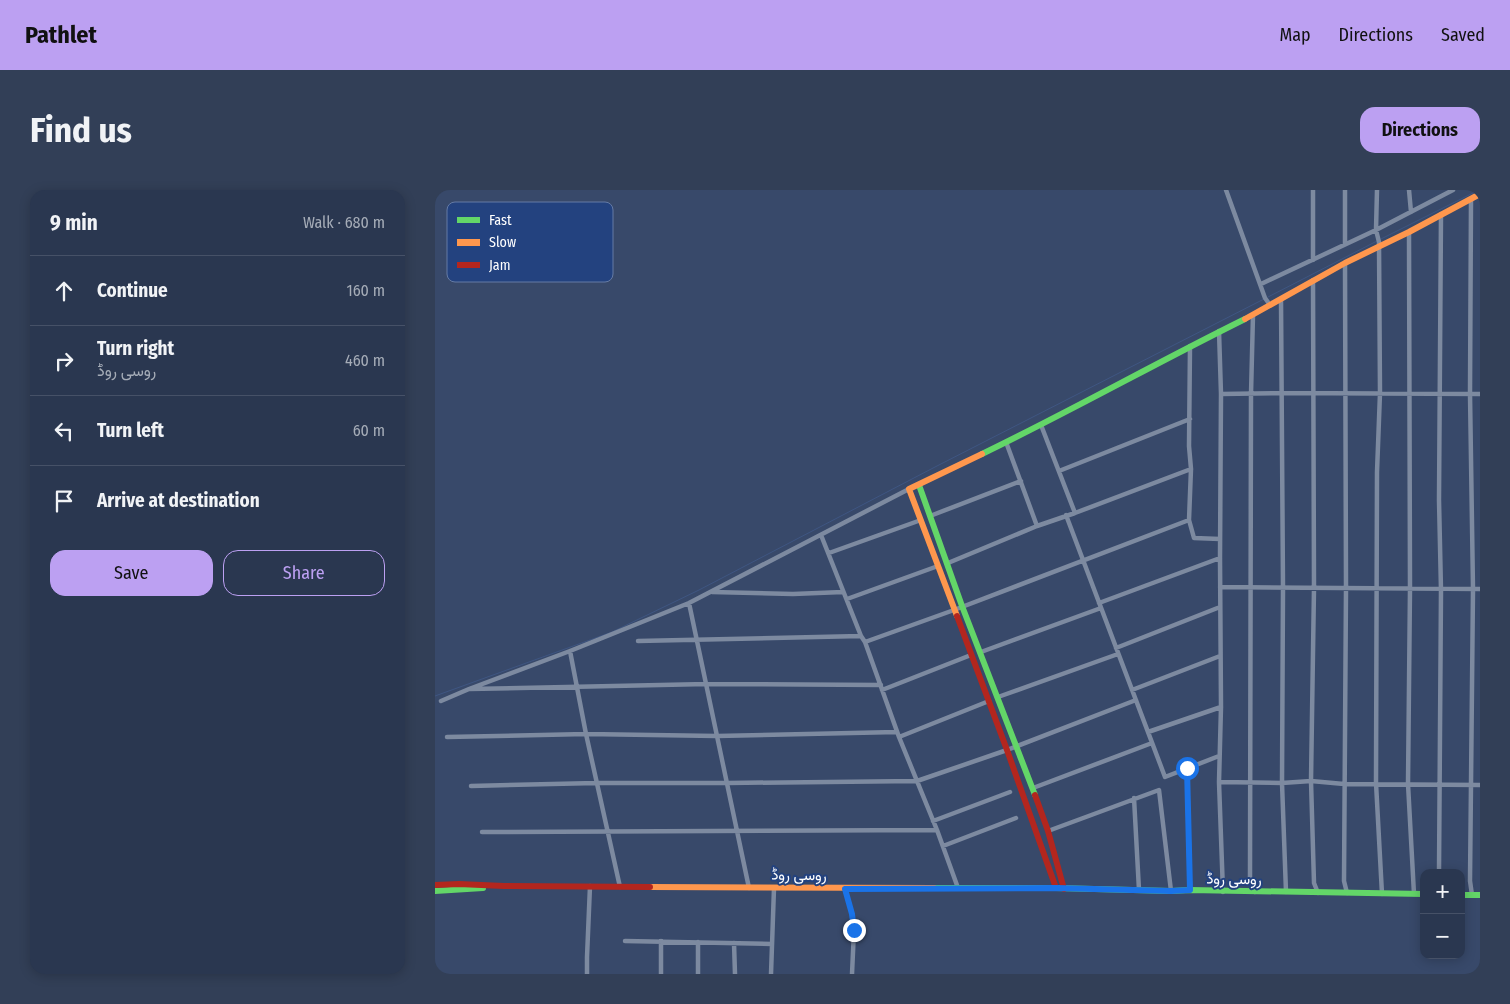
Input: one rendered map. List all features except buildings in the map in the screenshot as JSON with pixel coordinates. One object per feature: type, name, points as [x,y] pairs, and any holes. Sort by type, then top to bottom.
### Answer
[{"type":"street","points":[[1226,190],[1268,304]]},
{"type":"street","points":[[1313,190],[1313,260]]},
{"type":"street","points":[[1345,190],[1345,244]]},
{"type":"street","points":[[1377,190],[1376,230],[1379,242],[1380,393],[1377,472],[1376,783],[1382,894]]},
{"type":"street","points":[[1409,190],[1411,212]]},
{"type":"street","points":[[1261,286],[1453,190]]},
{"type":"street","points":[[441,701],[689,603],[909,490],[1041,425],[1253,315],[1268,304],[1281,299],[1379,242],[1409,232],[1480,194]]},
{"type":"street","points":[[1471,199],[1470,394],[1473,589],[1470,881],[1472,895]]},
{"type":"street","points":[[1439,869],[1441,214]]},
{"type":"street","points":[[1409,232],[1408,784],[1414,894]]},
{"type":"street","points":[[1345,263],[1346,588],[1344,881],[1347,893]]},
{"type":"street","points":[[1313,280],[1311,781],[1314,883],[1318,893]]},
{"type":"street","points":[[1281,299],[1282,783],[1286,892]]},
{"type":"street","points":[[1253,315],[1251,394],[1250,879],[1255,892]]},
{"type":"street","points":[[1219,331],[1221,394],[1221,706],[1219,782],[1223,892]]},
{"type":"street","points":[[1190,346],[1189,446],[1191,469],[1189,520],[1194,538],[1220,539]]},
{"type":"street","points":[[1221,394],[1480,394]]},
{"type":"street","points":[[1059,471],[1190,419]]},
{"type":"street","points":[[1041,425],[1075,513]]},
{"type":"street","points":[[1006,442],[1037,526]]},
{"type":"street","points":[[948,563],[1037,526],[1191,469]]},
{"type":"street","points":[[930,516],[1021,481]]},
{"type":"street","points":[[919,485],[962,606],[1033,788],[1048,831],[1064,889]]},
{"type":"street","points":[[909,490],[989,701],[1056,888]]},
{"type":"street","points":[[1066,515],[1165,777],[1219,756]]},
{"type":"street","points":[[829,553],[921,520]]},
{"type":"street","points":[[865,642],[1189,520]]},
{"type":"street","points":[[821,535],[865,642],[898,734],[958,888]]},
{"type":"street","points":[[981,652],[1220,558]]},
{"type":"street","points":[[847,598],[938,566]]},
{"type":"street","points":[[1220,588],[1480,589]]},
{"type":"street","points":[[710,592],[793,594],[843,592]]},
{"type":"street","points":[[689,603],[749,888]]},
{"type":"street","points":[[1116,648],[1220,607]]},
{"type":"street","points":[[638,641],[696,638],[861,636]]},
{"type":"street","points":[[570,651],[596,783],[620,886]]},
{"type":"street","points":[[998,697],[1118,654]]},
{"type":"street","points":[[469,689],[707,684],[881,687],[971,655]]},
{"type":"street","points":[[1132,690],[1220,656]]},
{"type":"street","points":[[471,786],[596,783],[917,781],[1007,750],[1136,700]]},
{"type":"street","points":[[447,737],[586,734],[717,736],[898,734],[989,701]]},
{"type":"street","points":[[1148,732],[1221,706]]},
{"type":"street","points":[[1033,788],[1153,743]]},
{"type":"street","points":[[1187,768],[1190,890]]},
{"type":"street","points":[[1219,782],[1282,783],[1311,781],[1344,784],[1480,785]]},
{"type":"street","points":[[1048,831],[1159,790],[1171,891]]},
{"type":"street","points":[[933,821],[1010,792]]},
{"type":"street","points":[[1134,798],[1139,890]]},
{"type":"street","points":[[943,846],[1016,818]]},
{"type":"street","points":[[481,832],[937,830]]},
{"type":"street","name":"روسی روڈ","points":[[435,885],[845,889],[1056,888],[1420,894]]},
{"type":"street","name":"روسی روڈ","points":[[435,892],[504,886]]},
{"type":"street","points":[[587,974],[591,886]]},
{"type":"street","points":[[771,974],[774,888]]},
{"type":"street","points":[[845,889],[854,930],[853,974]]},
{"type":"street","points":[[1465,895],[1480,895]]},
{"type":"street","points":[[625,940],[772,944]]},
{"type":"street","points":[[661,941],[661,974]]},
{"type":"street","points":[[698,942],[698,974]]},
{"type":"street","points":[[734,943],[735,974]]},
{"type":"waterway","points":[[1381,239],[1479,190]]},
{"type":"waterway","points":[[1268,297],[1377,241]]},
{"type":"waterway","points":[[435,696],[612,632],[699,590],[1264,299]]},
{"type":"traffic: fast","points":[[982,454],[1245,319]]},
{"type":"traffic: fast","points":[[919,485],[962,606],[1035,795]]},
{"type":"traffic: fast","points":[[435,891],[483,888]]},
{"type":"traffic: fast","points":[[934,888],[1420,894]]},
{"type":"traffic: fast","points":[[1465,895],[1480,895]]},
{"type":"traffic: slow","points":[[1245,319],[1345,263],[1409,232],[1480,194]]},
{"type":"traffic: slow","points":[[957,616],[909,489],[982,454]]},
{"type":"traffic: slow","points":[[650,887],[934,888]]},
{"type":"traffic: jam","points":[[957,616],[1056,888]]},
{"type":"traffic: jam","points":[[1035,795],[1048,831],[1064,889]]},
{"type":"traffic: jam","points":[[435,885],[650,887]]},
{"type":"route","points":[[854,930],[845,889],[1056,888],[1190,890],[1187,768]]}]
